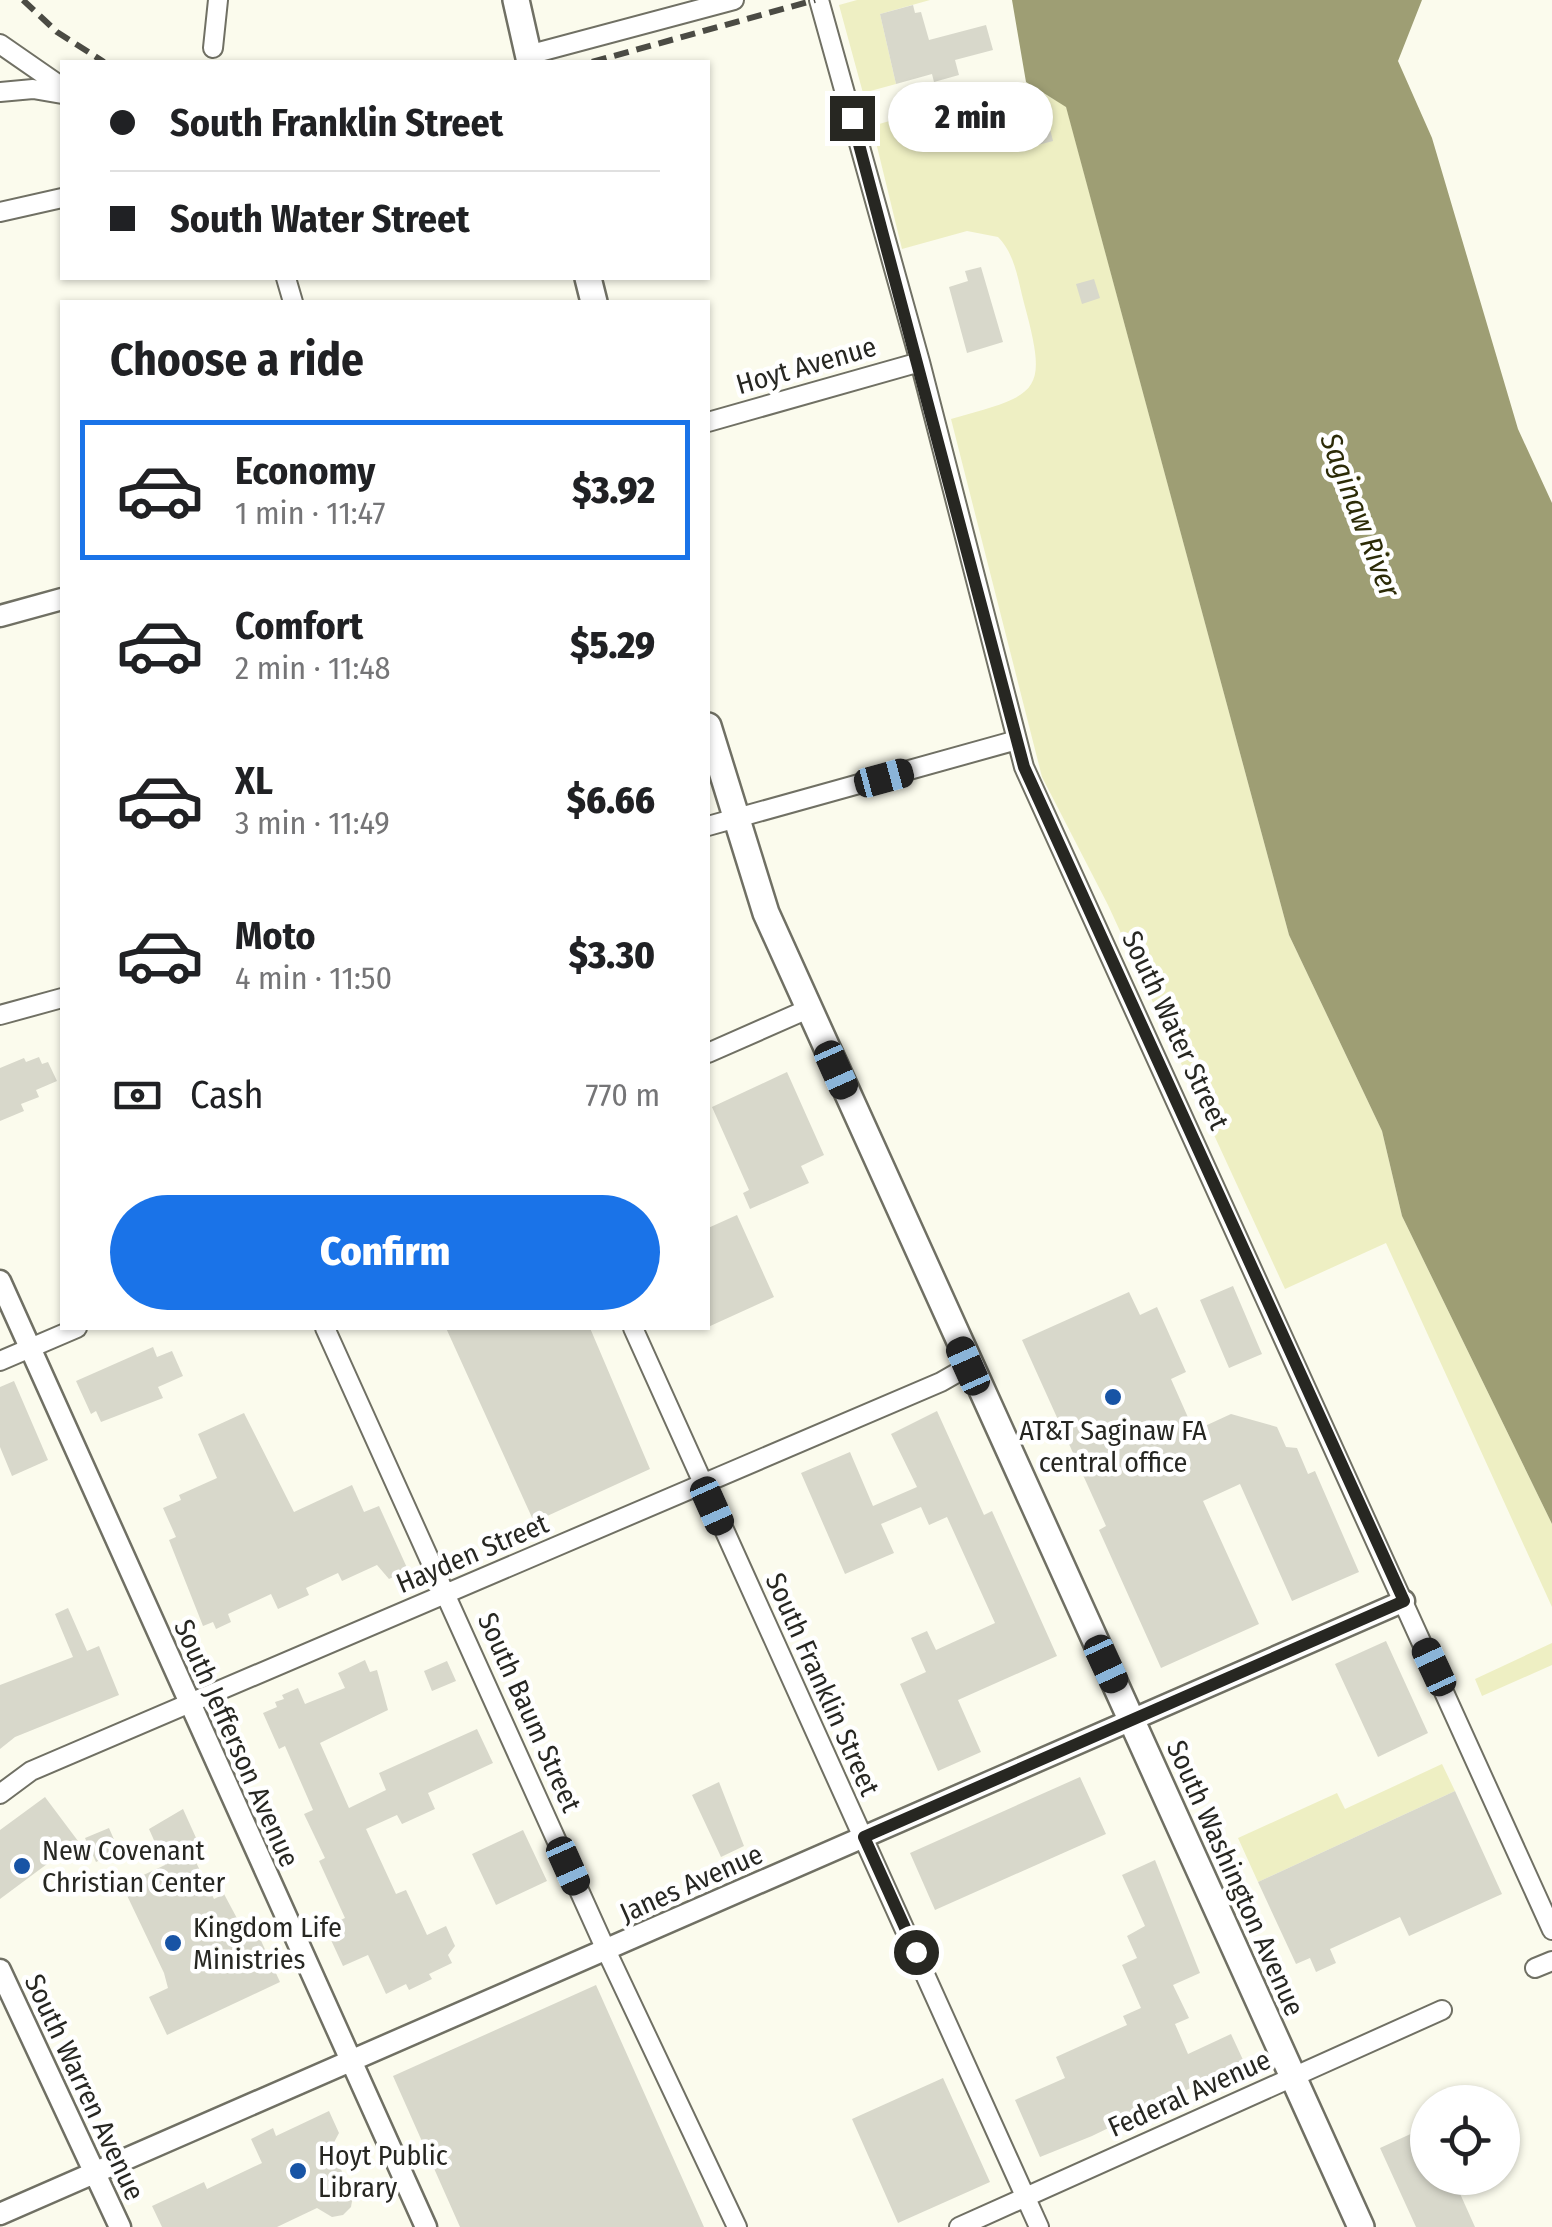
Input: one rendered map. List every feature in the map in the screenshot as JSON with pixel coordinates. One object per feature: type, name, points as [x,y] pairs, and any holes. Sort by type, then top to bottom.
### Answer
[{"type":"main road","points":[[516,0],[529,58]]},
{"type":"main road","name":"South Washington Avenue","points":[[710,733],[766,913],[1360,2227]]},
{"type":"street","points":[[213,48],[218,0]]},
{"type":"street","points":[[529,58],[734,0]]},
{"type":"street","name":"South Water Street","points":[[820,0],[920,362],[1024,767],[1552,1930]]},
{"type":"street","points":[[0,44],[60,89]]},
{"type":"street","points":[[0,92],[60,90]]},
{"type":"street","points":[[0,212],[60,198]]},
{"type":"street","name":"Hoyt Avenue","points":[[710,421],[920,362]]},
{"type":"street","points":[[0,616],[60,600]]},
{"type":"street","points":[[710,825],[1016,740]]},
{"type":"street","points":[[0,1016],[60,999]]},
{"type":"street","points":[[710,1052],[808,1009]]},
{"type":"street","name":"South Jefferson Avenue","points":[[0,1282],[426,2227]]},
{"type":"street","points":[[0,1361],[72,1330]]},
{"type":"street","name":"South Baum Street","points":[[327,1330],[449,1593],[606,1950],[736,2227]]},
{"type":"street","name":"South Franklin Street","points":[[634,1330],[1040,2227]]},
{"type":"street","name":"Hayden Street","points":[[0,1794],[31,1771],[704,1486],[942,1382],[968,1366]]},
{"type":"street","name":"Janes Avenue","points":[[0,2214],[1404,1601]]},
{"type":"street","name":"South Warren Avenue","points":[[0,1970],[120,2227]]},
{"type":"street","name":"Federal Avenue","points":[[959,2227],[1442,2010]]},
{"type":"shaded area","points":[[857,0],[930,0],[880,14],[896,84],[863,93],[839,5]]},
{"type":"shaded area","points":[[1023,82],[1066,106],[1289,935],[1382,1131],[1402,1216],[1552,1524],[1552,1607],[1386,1243],[1285,1289],[1108,905],[1042,777],[951,419],[1003,403],[1030,386],[1036,356],[1018,276],[998,237],[967,231],[902,249],[872,126],[999,90],[1007,97],[1020,94]]},
{"type":"shaded area","points":[[1552,1643],[1552,1665],[1482,1696],[1475,1679]]},
{"type":"shaded area","points":[[1442,1764],[1455,1791],[1258,1882],[1238,1838],[1337,1793],[1345,1809]]},
{"type":"water","name":"Saginaw River","points":[[1012,0],[1422,0],[1398,61],[1432,138],[1518,429],[1552,503],[1552,1524],[1402,1216],[1382,1131],[1289,935],[1066,107],[1026,82]]},
{"type":"building","points":[[913,5],[915,13],[921,12],[929,40],[986,25],[993,50],[955,60],[959,75],[934,82],[932,74],[896,84],[880,14]]},
{"type":"building","points":[[1045,109],[1053,141],[1038,145],[1030,113]]},
{"type":"building","points":[[981,267],[1003,342],[967,353],[949,287],[968,281],[965,271]]},
{"type":"building","points":[[1094,279],[1100,298],[1082,304],[1076,284]]},
{"type":"building","points":[[39,1057],[42,1064],[48,1062],[57,1081],[36,1090],[39,1097],[21,1104],[24,1111],[0,1121],[0,1068],[24,1058],[26,1062]]},
{"type":"building","points":[[787,1072],[824,1155],[801,1166],[809,1183],[750,1209],[743,1193],[749,1190],[712,1107]]},
{"type":"building","points":[[737,1215],[774,1297],[710,1326],[710,1227]]},
{"type":"building","points":[[1233,1286],[1262,1354],[1229,1368],[1200,1300]]},
{"type":"building","points":[[1129,1292],[1140,1315],[1157,1307],[1186,1372],[1171,1379],[1194,1431],[1231,1414],[1277,1427],[1286,1447],[1297,1448],[1308,1474],[1315,1471],[1359,1572],[1292,1601],[1240,1484],[1203,1501],[1259,1624],[1161,1668],[1099,1530],[1106,1526],[1022,1340]]},
{"type":"building","points":[[447,1330],[591,1330],[650,1469],[534,1522]]},
{"type":"building","points":[[153,1347],[157,1357],[172,1351],[183,1376],[158,1387],[163,1398],[101,1422],[96,1411],[91,1414],[76,1381]]},
{"type":"building","points":[[14,1381],[48,1460],[12,1476],[0,1447],[0,1387]]},
{"type":"building","points":[[937,1411],[984,1515],[992,1511],[1057,1656],[958,1700],[981,1752],[938,1771],[900,1684],[926,1672],[911,1638],[927,1631],[936,1650],[995,1623],[947,1517],[929,1525],[921,1507],[881,1524],[894,1553],[845,1574],[801,1473],[850,1452],[873,1506],[917,1487],[891,1434]]},
{"type":"building","points":[[244,1413],[294,1512],[352,1485],[364,1512],[379,1506],[408,1570],[389,1579],[377,1565],[342,1581],[338,1573],[306,1588],[309,1595],[278,1609],[271,1594],[228,1614],[231,1622],[216,1629],[213,1622],[203,1626],[169,1540],[176,1537],[163,1508],[181,1500],[179,1495],[217,1478],[198,1434]]},
{"type":"building","points":[[68,1608],[87,1651],[99,1646],[119,1695],[15,1737],[0,1749],[0,1685],[73,1657],[55,1614]]},
{"type":"building","points":[[1386,1641],[1428,1733],[1378,1757],[1335,1664]]},
{"type":"building","points":[[365,1660],[370,1672],[377,1670],[388,1710],[320,1743],[349,1808],[386,1790],[379,1773],[477,1729],[493,1763],[428,1793],[435,1809],[402,1824],[397,1815],[366,1829],[396,1894],[406,1890],[427,1935],[446,1926],[455,1946],[448,1955],[452,1963],[429,1974],[432,1979],[409,1990],[406,1984],[386,1994],[368,1955],[343,1966],[325,1927],[345,1918],[319,1861],[325,1858],[304,1814],[313,1810],[285,1746],[279,1749],[263,1713],[277,1707],[275,1702],[284,1699],[282,1695],[298,1688],[305,1704],[345,1688],[338,1673]]},
{"type":"building","points":[[447,1661],[456,1681],[432,1691],[424,1671]]},
{"type":"building","points":[[1080,1777],[1106,1834],[935,1910],[910,1853]]},
{"type":"building","points":[[719,1782],[744,1846],[721,1857],[692,1795]]},
{"type":"building","points":[[1455,1791],[1502,1894],[1409,1936],[1400,1917],[1330,1949],[1336,1963],[1316,1972],[1310,1958],[1296,1964],[1258,1882]]},
{"type":"building","name":"New Covenant Christian Center","points":[[45,1797],[78,1841],[0,1899],[0,1830]]},
{"type":"building","name":"Kingdom Life Ministries","points":[[183,1809],[197,1840],[187,1844],[214,1899],[224,1894],[247,1937],[257,1932],[280,1982],[167,2035],[149,1997],[168,1988],[164,1973],[122,1885],[165,1865],[149,1829]]},
{"type":"building","points":[[109,1828],[119,1851],[96,1862],[85,1838]]},
{"type":"building","points":[[523,1830],[547,1881],[496,1905],[472,1854]]},
{"type":"building","points":[[1155,1860],[1200,1973],[1173,1985],[1189,2018],[1175,2024],[1188,2054],[1231,2034],[1244,2062],[1040,2157],[1015,2100],[1065,2078],[1056,2057],[1127,2025],[1123,2016],[1141,2008],[1122,1965],[1137,1958],[1127,1936],[1145,1926],[1122,1875]]},
{"type":"building","points":[[596,1985],[704,2227],[460,2227],[393,2076]]},
{"type":"building","points":[[943,2078],[990,2182],[898,2223],[852,2119]]},
{"type":"building","name":"Hoyt Public Library","points":[[329,2111],[339,2133],[331,2148],[353,2195],[351,2207],[343,2215],[332,2217],[317,2208],[277,2227],[162,2227],[152,2206],[204,2182],[207,2189],[262,2163],[251,2139],[273,2128],[276,2136]]},
{"type":"building","points":[[1410,2134],[1410,2195],[1461,2195],[1475,2227],[1416,2227],[1380,2148]]},
{"type":"railway","points":[[23,0],[57,32],[101,60]]},
{"type":"railway","points":[[599,60],[815,0]]},
{"type":"place","name":"AT&T Saginaw FA central office","points":[[1113,1397]]},
{"type":"place","name":"New Covenant Christian Center","points":[[22,1866]]},
{"type":"place","name":"Kingdom Life Ministries","points":[[173,1943]]},
{"type":"place","name":"Hoyt Public Library","points":[[298,2171]]},
{"type":"route","points":[[852,118],[920,362],[1024,767],[1404,1601],[864,1837],[916,1952]]}]
